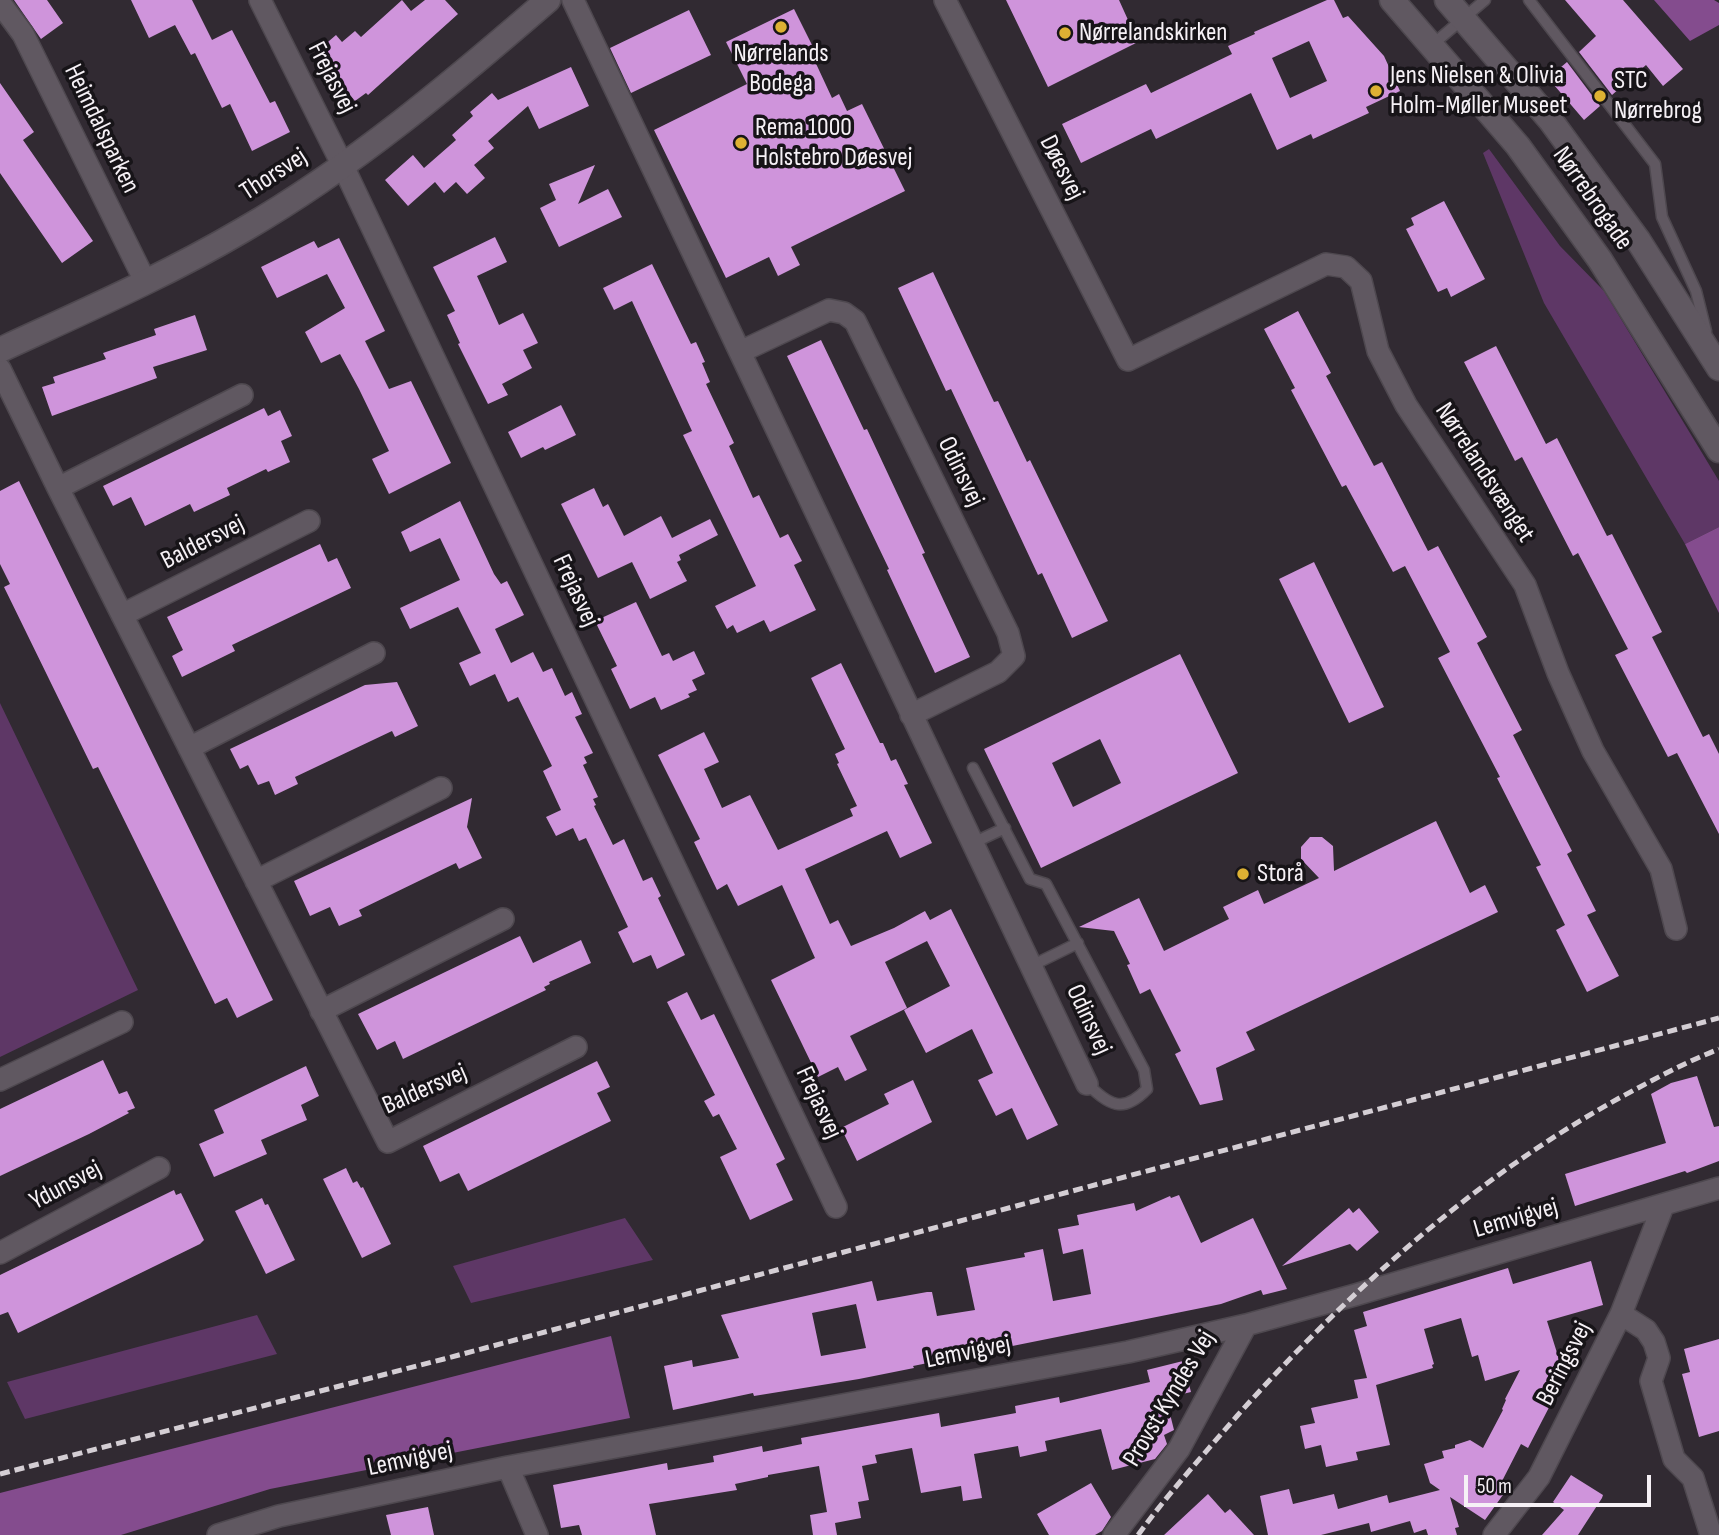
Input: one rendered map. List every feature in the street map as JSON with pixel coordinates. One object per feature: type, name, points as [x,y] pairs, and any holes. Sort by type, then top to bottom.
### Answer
[{"type":"street","name":"Frejasvej","points":[[260,0],[343,166],[836,1207]]},
{"type":"street","name":"Thorsvej","points":[[0,350],[146,283],[244,230],[343,166],[444,90],[548,0]]},
{"type":"street","name":"Odinsvej","points":[[573,0],[1087,1084]]},
{"type":"street","name":"Døesvej","points":[[945,0],[1128,360]]},
{"type":"street","name":"Nørrebrogade","points":[[1392,0],[1518,146],[1600,260],[1719,450]]},
{"type":"street","name":"Heimdalsparken","points":[[0,3],[23,34],[146,283]]},
{"type":"street","name":"Nørrebrogade","points":[[1455,9],[1551,121],[1638,240],[1715,362]]},
{"type":"street","name":"Nørrelandsvænget","points":[[1128,360],[1326,264],[1346,267],[1361,281],[1378,351],[1406,405],[1525,585],[1558,673],[1593,751],[1661,869],[1676,929]]},
{"type":"street","name":"Odinsvej","points":[[740,352],[829,310],[844,313],[855,321],[1008,633],[1014,656],[998,672],[911,715]]},
{"type":"street","name":"Baldersvej","points":[[0,369],[388,1142],[576,1047]]},
{"type":"street","points":[[58,488],[242,395]]},
{"type":"street","name":"Baldersvej","points":[[122,615],[309,521]]},
{"type":"street","points":[[189,748],[374,653]]},
{"type":"street","points":[[256,881],[441,788]]},
{"type":"street","points":[[321,1011],[503,919]]},
{"type":"street","points":[[0,1080],[122,1022]]},
{"type":"street","name":"Ydunsvej","points":[[0,1253],[159,1168]]},
{"type":"street","name":"Lemvigvej","points":[[218,1535],[279,1516],[508,1467],[1128,1352],[1246,1325],[1719,1188]]},
{"type":"street","name":"Beringsvej","points":[[1494,1535],[1539,1477],[1621,1314],[1663,1206]]},
{"type":"street","points":[[1621,1314],[1646,1330],[1654,1342],[1659,1358],[1651,1381],[1674,1459],[1693,1478],[1711,1535]]},
{"type":"street","name":"Provst Kyndes Vej","points":[[1114,1535],[1179,1449],[1246,1325]]},
{"type":"street","points":[[508,1467],[537,1535]]},
{"type":"lane","points":[[1432,46],[1455,9],[1485,0]]},
{"type":"lane","points":[[1529,0],[1655,164],[1662,217],[1696,291],[1715,362]]},
{"type":"lane","points":[[973,768],[1030,879],[1046,884],[1078,943],[1144,1070],[1147,1089],[1138,1098],[1118,1105],[1106,1102],[1087,1084]]},
{"type":"lane","points":[[973,843],[1005,828]]},
{"type":"lane","points":[[1031,966],[1078,943]]},
{"type":"shaded area","points":[[1654,0],[1714,0],[1719,3],[1719,25],[1690,41]]},
{"type":"shaded area","points":[[1489,149],[1560,246],[1604,291],[1719,481],[1719,527],[1685,544],[1544,303],[1483,153]]},
{"type":"shaded area","points":[[1719,527],[1719,613],[1685,544]]},
{"type":"shaded area","points":[[0,703],[138,990],[0,1057]]},
{"type":"shaded area","points":[[625,1218],[653,1260],[471,1303],[453,1266]]},
{"type":"shaded area","points":[[257,1315],[277,1354],[25,1419],[7,1382]]},
{"type":"shaded area","points":[[611,1336],[630,1418],[270,1489],[121,1535],[0,1535],[0,1493]]},
{"type":"building","points":[[14,0],[47,0],[63,23],[41,39]]},
{"type":"building","points":[[131,0],[192,0],[212,40],[232,30],[270,103],[275,101],[290,132],[252,151],[230,104],[222,108],[195,53],[191,55],[175,25],[149,38]]},
{"type":"building","points":[[402,0],[411,11],[425,0],[445,0],[458,14],[368,95],[366,93],[355,101],[315,53],[336,35],[342,42],[355,31],[361,37]]},
{"type":"building","name":"Nørrelandskirken","points":[[1006,0],[1119,0],[1138,42],[1048,87]]},
{"type":"building","points":[[1327,0],[1334,0],[1343,18],[1348,16],[1384,56],[1400,91],[1366,107],[1369,113],[1313,139],[1311,134],[1277,150],[1251,93],[1156,139],[1151,129],[1081,163],[1062,124],[1146,84],[1151,93],[1232,54],[1228,46],[1255,34],[1254,32]],"holes":[[[1309,41],[1327,81],[1290,98],[1272,58]]]},
{"type":"building","points":[[1565,0],[1623,0],[1683,69],[1663,86],[1646,65],[1612,95],[1579,52],[1596,36]]},
{"type":"building","points":[[794,9],[816,53],[812,55],[832,98],[839,94],[847,111],[862,104],[905,191],[791,247],[800,265],[778,276],[769,257],[726,278],[654,130],[747,84],[726,42]]},
{"type":"building","points":[[689,10],[711,55],[631,93],[610,48]]},
{"type":"building","points":[[1567,62],[1600,106],[1584,120],[1548,78]]},
{"type":"building","points":[[571,67],[589,106],[539,129],[528,106],[488,141],[494,148],[474,165],[485,178],[467,194],[456,182],[444,193],[435,182],[408,206],[385,180],[413,155],[424,168],[456,140],[452,135],[473,116],[470,112],[492,93],[498,100]]},
{"type":"building","points":[[0,83],[34,132],[23,140],[93,241],[62,263],[0,173]]},
{"type":"building","points":[[595,165],[578,204],[608,189],[622,217],[559,247],[540,208],[556,200],[549,184]]},
{"type":"building","points":[[1444,201],[1485,279],[1451,297],[1447,288],[1438,292],[1406,229],[1414,225],[1411,218]]},
{"type":"building","points":[[495,237],[507,262],[477,276],[499,325],[523,313],[538,343],[523,350],[532,368],[502,384],[508,395],[488,404],[458,344],[460,343],[447,315],[455,311],[433,267]]},
{"type":"building","points":[[339,238],[385,331],[365,341],[389,389],[411,381],[451,463],[389,494],[372,459],[389,451],[359,389],[340,354],[321,363],[305,332],[345,308],[327,274],[277,298],[261,267],[314,241],[318,248]]},
{"type":"building","points":[[652,264],[691,344],[696,342],[705,362],[702,363],[710,382],[706,384],[734,443],[729,446],[753,498],[759,495],[780,538],[788,534],[802,561],[794,565],[816,610],[770,632],[764,620],[737,633],[733,625],[727,629],[715,606],[756,586],[683,435],[692,431],[632,301],[614,310],[603,288]]},
{"type":"building","points":[[933,272],[994,402],[998,401],[1027,462],[1030,460],[1108,621],[1072,638],[1042,573],[1038,575],[951,389],[946,391],[898,288]]},
{"type":"building","points":[[1298,311],[1331,373],[1326,376],[1374,466],[1382,462],[1428,551],[1438,546],[1487,637],[1477,643],[1522,730],[1513,735],[1572,851],[1567,854],[1596,911],[1587,915],[1619,976],[1587,992],[1556,930],[1565,925],[1536,867],[1541,865],[1497,778],[1500,777],[1438,658],[1450,652],[1405,566],[1393,572],[1346,485],[1342,487],[1291,390],[1295,388],[1264,329]]},
{"type":"building","points":[[195,315],[207,350],[153,367],[157,378],[52,416],[42,387],[55,383],[53,377],[106,359],[103,353],[156,335],[154,329]]},
{"type":"building","points":[[821,340],[864,430],[867,429],[970,657],[935,673],[887,570],[889,569],[787,356]]},
{"type":"building","points":[[1496,346],[1546,444],[1557,438],[1607,536],[1612,534],[1662,632],[1652,637],[1703,737],[1709,734],[1719,754],[1719,834],[1677,753],[1668,757],[1615,655],[1628,649],[1578,553],[1573,556],[1522,457],[1515,461],[1464,362]]},
{"type":"building","points":[[561,405],[576,435],[521,458],[508,432]]},
{"type":"building","points":[[264,408],[268,416],[280,410],[292,436],[281,441],[290,462],[268,472],[266,469],[227,488],[230,495],[194,512],[190,504],[145,526],[131,497],[113,506],[103,486]]},
{"type":"building","points":[[19,481],[273,1000],[237,1018],[227,998],[215,1004],[98,767],[93,769],[4,587],[10,584],[0,564],[0,491]]},
{"type":"building","points":[[594,488],[603,507],[608,504],[624,536],[661,516],[672,538],[710,519],[718,535],[679,555],[681,560],[677,562],[687,581],[650,599],[632,562],[598,578],[561,504]]},
{"type":"building","points":[[460,501],[494,574],[501,584],[507,581],[524,615],[495,629],[511,663],[533,652],[543,672],[552,668],[565,696],[572,692],[582,714],[575,717],[593,753],[584,757],[587,763],[583,765],[598,797],[593,799],[596,805],[594,806],[613,845],[624,839],[643,881],[652,877],[661,896],[658,898],[685,955],[657,969],[651,955],[633,963],[618,932],[628,927],[586,838],[579,841],[573,828],[556,836],[546,817],[561,810],[543,771],[552,766],[518,697],[508,702],[495,674],[470,686],[459,663],[481,653],[458,607],[410,629],[400,608],[460,580],[440,538],[410,552],[401,532]]},
{"type":"building","points":[[320,544],[328,562],[337,558],[351,588],[232,645],[235,651],[182,677],[172,656],[183,650],[167,617]]},
{"type":"building","points":[[1314,562],[1384,707],[1349,723],[1279,579]]},
{"type":"building","points":[[636,602],[662,656],[669,653],[673,661],[694,651],[705,674],[692,680],[697,690],[688,694],[690,697],[661,710],[655,697],[630,709],[611,669],[617,666],[595,621]]},
{"type":"building","points":[[1180,654],[1238,773],[1041,868],[984,749]],"holes":[[[1100,739],[1121,783],[1073,807],[1052,763]]]},
{"type":"building","points":[[841,663],[880,743],[883,743],[891,761],[896,759],[908,784],[904,785],[932,843],[900,858],[887,831],[805,869],[830,924],[838,920],[851,946],[894,928],[925,911],[930,920],[951,909],[1058,1125],[1027,1140],[1012,1108],[996,1116],[978,1080],[993,1073],[972,1029],[926,1053],[904,1010],[950,986],[927,941],[885,962],[907,1008],[850,1036],[867,1070],[845,1081],[838,1067],[818,1077],[771,980],[815,958],[782,885],[738,906],[727,884],[717,890],[694,842],[700,839],[658,755],[704,732],[719,762],[704,769],[722,808],[750,795],[778,850],[853,816],[850,809],[857,806],[835,754],[845,749],[811,678]]},
{"type":"building","points":[[397,682],[418,726],[395,737],[392,731],[295,777],[298,784],[275,795],[269,781],[258,785],[248,765],[240,769],[230,749],[365,685]]},
{"type":"building","points":[[472,798],[467,827],[482,858],[459,869],[456,863],[359,910],[362,916],[339,926],[330,907],[310,916],[294,881]]},
{"type":"building","points":[[1436,821],[1470,893],[1485,885],[1498,912],[1246,1032],[1255,1050],[1216,1068],[1223,1100],[1200,1105],[1175,1054],[1181,1051],[1150,989],[1140,994],[1127,965],[1130,964],[1114,931],[1079,927],[1139,898],[1164,951],[1229,919],[1223,907],[1258,890],[1264,904],[1319,878],[1301,859],[1301,847],[1310,837],[1322,837],[1333,846],[1334,871]]},
{"type":"building","points":[[520,936],[533,963],[581,940],[591,963],[549,982],[550,984],[544,987],[546,990],[403,1059],[395,1041],[377,1050],[358,1014]]},
{"type":"building","points":[[687,992],[701,1020],[714,1014],[785,1159],[776,1164],[793,1200],[750,1220],[720,1157],[737,1149],[719,1114],[713,1117],[704,1101],[715,1095],[667,1002]]},
{"type":"building","points":[[103,1060],[119,1094],[127,1091],[135,1108],[89,1134],[0,1176],[0,1109]]},
{"type":"building","points":[[597,1061],[610,1087],[597,1093],[611,1121],[468,1191],[459,1173],[440,1182],[423,1146]]},
{"type":"building","points":[[306,1066],[319,1096],[301,1105],[307,1120],[261,1140],[267,1154],[214,1177],[199,1144],[224,1133],[214,1110]]},
{"type":"building","points":[[1697,1076],[1714,1127],[1719,1126],[1719,1161],[1575,1206],[1565,1174],[1666,1143],[1651,1094],[1671,1083]]},
{"type":"building","points":[[913,1080],[932,1122],[857,1161],[841,1128],[889,1104],[884,1094]]},
{"type":"building","points":[[346,1168],[353,1183],[357,1181],[361,1188],[363,1187],[391,1244],[362,1258],[323,1179]]},
{"type":"building","points":[[174,1190],[176,1195],[181,1193],[204,1240],[200,1244],[18,1333],[8,1312],[0,1315],[0,1275]]},
{"type":"building","points":[[1179,1195],[1201,1243],[1253,1218],[1287,1289],[1263,1295],[1261,1290],[1221,1304],[859,1379],[754,1396],[753,1393],[673,1410],[664,1366],[692,1360],[693,1367],[739,1358],[721,1315],[872,1281],[877,1301],[932,1292],[937,1316],[975,1310],[966,1268],[1025,1257],[1024,1253],[1043,1249],[1053,1301],[1091,1294],[1083,1249],[1063,1254],[1058,1229],[1079,1225],[1077,1215],[1134,1203],[1136,1211],[1170,1196]],"holes":[[[856,1304],[866,1348],[821,1356],[812,1313]]]},
{"type":"building","points":[[262,1198],[265,1205],[268,1204],[295,1260],[266,1274],[235,1211]]},
{"type":"building","points":[[1349,1208],[1353,1213],[1359,1208],[1379,1232],[1357,1251],[1350,1244],[1282,1266]]},
{"type":"building","points":[[1591,1261],[1603,1305],[1547,1321],[1558,1356],[1572,1363],[1528,1448],[1521,1444],[1499,1487],[1505,1492],[1485,1520],[1450,1497],[1459,1527],[1455,1528],[1457,1535],[1428,1535],[1426,1529],[1414,1533],[1410,1521],[1371,1532],[1369,1523],[1321,1535],[1268,1535],[1260,1496],[1289,1489],[1293,1504],[1334,1494],[1338,1509],[1387,1495],[1389,1503],[1440,1490],[1430,1483],[1424,1464],[1444,1458],[1442,1451],[1470,1440],[1483,1448],[1520,1370],[1485,1381],[1478,1355],[1472,1357],[1461,1318],[1424,1329],[1433,1368],[1376,1385],[1390,1445],[1356,1452],[1358,1460],[1326,1467],[1321,1445],[1305,1449],[1300,1426],[1315,1423],[1311,1408],[1358,1398],[1354,1380],[1367,1378],[1354,1330],[1367,1326],[1363,1312],[1508,1268],[1513,1284]]},
{"type":"building","points":[[1719,1339],[1719,1431],[1699,1437],[1682,1374],[1690,1372],[1684,1349]]},
{"type":"building","points":[[1183,1361],[1191,1392],[1166,1398],[1174,1430],[1164,1435],[1167,1444],[1155,1459],[1112,1470],[1101,1429],[1045,1441],[1047,1451],[1020,1457],[1018,1446],[974,1454],[982,1498],[963,1501],[961,1486],[921,1493],[912,1448],[875,1455],[877,1463],[862,1466],[869,1500],[858,1502],[861,1518],[835,1523],[837,1535],[813,1535],[810,1515],[827,1512],[819,1466],[735,1484],[737,1490],[649,1504],[656,1535],[582,1535],[579,1525],[561,1528],[553,1485],[667,1463],[668,1470],[714,1462],[713,1456],[762,1446],[763,1452],[802,1444],[801,1438],[939,1413],[941,1427],[1016,1413],[1015,1406],[1059,1397],[1060,1403],[1150,1382],[1147,1370]]},
{"type":"building","points":[[1571,1475],[1603,1495],[1602,1498],[1578,1535],[1542,1535],[1564,1510],[1553,1502]]},
{"type":"building","points":[[1091,1483],[1111,1517],[1102,1531],[1095,1535],[1049,1535],[1037,1514]]},
{"type":"building","points":[[1208,1494],[1225,1513],[1230,1509],[1254,1535],[1164,1535]]},
{"type":"building","points":[[428,1507],[434,1535],[391,1535],[386,1515]]},
{"type":"railway","points":[[0,1474],[444,1359],[1719,1018]]},
{"type":"railway","points":[[1138,1535],[1199,1460],[1281,1368],[1374,1277],[1423,1234],[1474,1193],[1581,1120],[1688,1062],[1719,1049]]},
{"type":"place","name":"Nørrelands Bodega","points":[[781,27]]},
{"type":"place","name":"Nørrelandskirken","points":[[1065,33]]},
{"type":"place","name":"Jens Nielsen & Olivia Holm-Møller Museet","points":[[1376,91]]},
{"type":"place","name":"STC Nørrebrog","points":[[1600,96]]},
{"type":"place","name":"Rema 1000 Holstebro Døesvej","points":[[741,143]]},
{"type":"place","name":"Storå","points":[[1243,874]]}]
